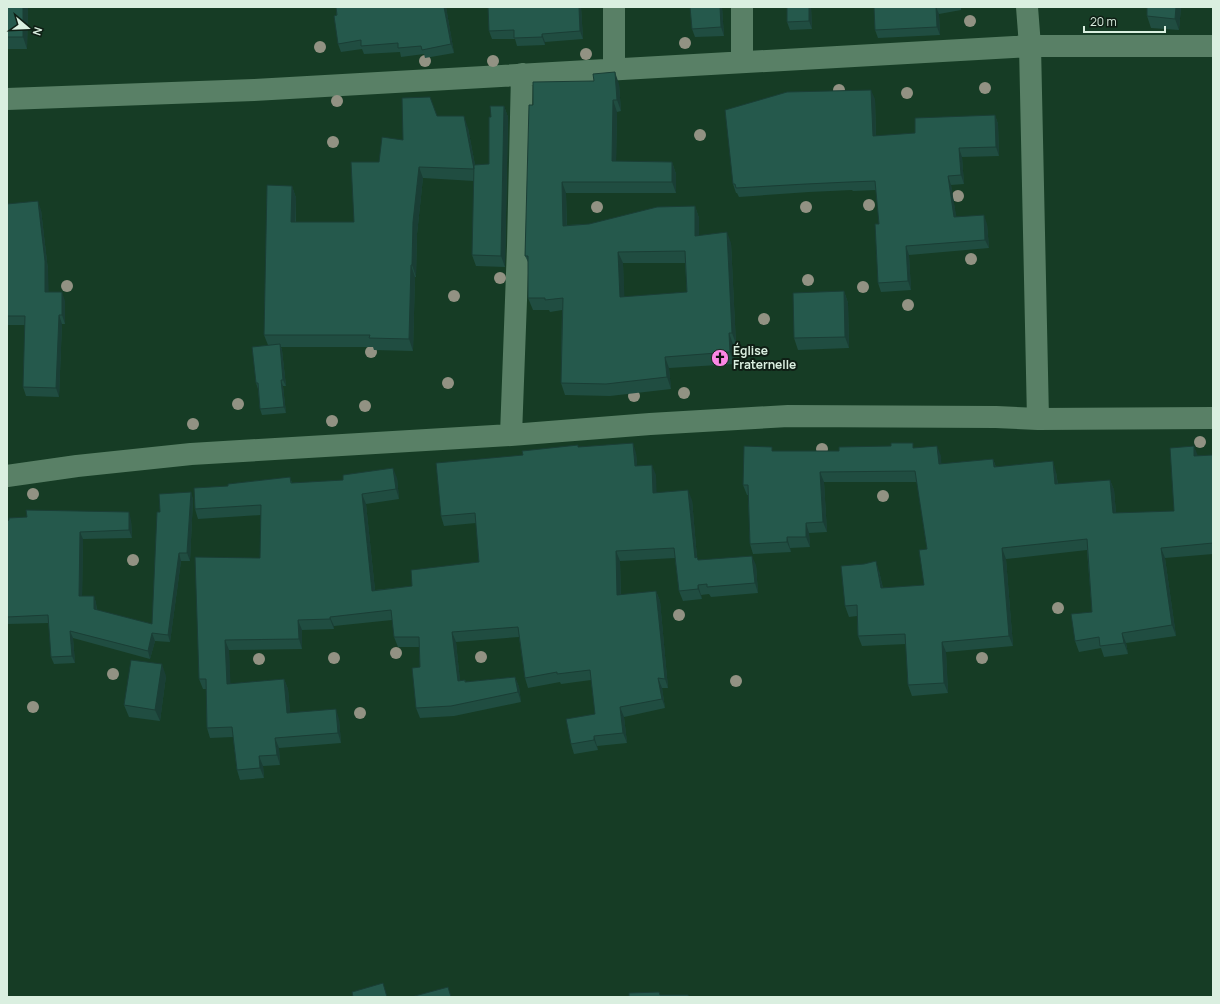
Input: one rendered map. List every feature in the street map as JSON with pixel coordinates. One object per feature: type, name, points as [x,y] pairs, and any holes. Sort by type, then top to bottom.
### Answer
[{"type":"street","points":[[614,7],[614,69]]},
{"type":"street","points":[[742,7],[742,62]]},
{"type":"street","points":[[1027,7],[1030,46],[1038,419]]},
{"type":"street","points":[[7,99],[254,90],[1030,46],[1213,46]]},
{"type":"street","points":[[511,435],[518,246],[522,74]]},
{"type":"street","points":[[7,476],[77,466],[191,454],[511,435],[650,424],[788,416],[996,417],[1038,419],[1213,418]]},
{"type":"building","points":[[7,7],[23,7],[23,37],[7,37]]},
{"type":"building","points":[[336,7],[444,7],[451,44],[422,50],[421,46],[398,48],[398,43],[361,46],[361,40],[338,44],[334,16],[337,15]]},
{"type":"building","points":[[488,7],[579,7],[580,31],[542,34],[542,37],[514,38],[514,30],[489,31]]},
{"type":"building","points":[[690,7],[720,7],[721,27],[692,29]]},
{"type":"building","points":[[787,7],[809,7],[809,21],[787,22]]},
{"type":"building","points":[[874,7],[936,7],[937,27],[875,30]]},
{"type":"building","points":[[1147,7],[1176,7],[1175,19],[1147,16]]},
{"type":"building","points":[[615,72],[617,100],[613,100],[612,161],[672,162],[672,182],[562,182],[563,226],[589,224],[657,207],[695,206],[695,236],[727,232],[732,333],[729,333],[730,352],[665,357],[667,377],[606,384],[561,383],[563,298],[545,300],[545,298],[528,298],[528,256],[525,256],[529,105],[533,105],[533,82],[594,81],[593,74]],"holes":[[[685,251],[687,292],[620,297],[618,252]]]},
{"type":"building","points":[[871,90],[873,136],[915,133],[915,118],[995,115],[996,147],[959,148],[961,175],[948,176],[954,217],[984,215],[985,240],[906,246],[908,281],[878,283],[875,224],[879,224],[875,181],[736,188],[735,184],[733,184],[725,110],[787,92]]},
{"type":"building","points":[[430,97],[437,116],[464,116],[474,169],[419,167],[413,222],[409,339],[369,338],[370,335],[264,335],[267,185],[292,186],[291,222],[354,222],[351,162],[379,162],[382,137],[403,140],[402,98]]},
{"type":"building","points":[[490,106],[504,106],[501,256],[472,255],[474,165],[489,164]]},
{"type":"building","points":[[38,201],[45,261],[45,292],[62,292],[62,315],[59,315],[56,388],[23,387],[25,316],[7,316],[7,204]]},
{"type":"building","points":[[844,291],[845,337],[794,338],[793,293]]},
{"type":"building","points":[[280,344],[283,380],[281,380],[284,407],[260,409],[258,383],[256,383],[252,347]]},
{"type":"building","points":[[633,443],[635,466],[652,465],[653,493],[688,490],[695,558],[697,557],[698,560],[752,556],[755,583],[707,587],[707,584],[698,585],[698,589],[679,591],[674,548],[616,551],[617,595],[656,591],[665,679],[658,678],[662,699],[620,707],[623,733],[594,736],[594,740],[571,744],[566,719],[595,714],[590,670],[557,674],[557,672],[525,678],[518,627],[452,632],[458,681],[465,680],[465,682],[515,677],[518,692],[451,706],[416,708],[412,668],[420,667],[419,637],[394,637],[391,610],[330,617],[330,619],[298,620],[299,639],[225,640],[227,684],[284,679],[287,713],[336,709],[338,733],[275,738],[277,755],[259,756],[260,768],[237,770],[232,727],[207,728],[206,679],[199,679],[195,557],[260,558],[261,505],[195,509],[194,488],[228,486],[228,484],[290,477],[291,483],[343,480],[343,475],[393,468],[396,489],[362,494],[372,591],[412,586],[411,570],[479,562],[475,513],[441,516],[436,463],[523,455],[522,451],[578,445],[578,447]]},
{"type":"building","points":[[891,443],[913,443],[913,448],[937,446],[939,464],[993,459],[994,467],[1053,461],[1055,484],[1110,480],[1113,513],[1174,511],[1170,448],[1194,446],[1194,456],[1213,455],[1213,543],[1161,548],[1172,625],[1122,633],[1124,643],[1100,646],[1099,637],[1075,641],[1071,614],[1092,612],[1087,539],[1002,548],[1009,636],[942,642],[944,683],[908,685],[905,634],[858,636],[857,605],[845,606],[841,566],[864,564],[876,561],[881,588],[924,585],[919,550],[927,549],[915,471],[820,472],[823,522],[806,523],[806,537],[787,537],[787,542],[750,544],[748,485],[743,485],[744,446],[772,447],[772,451],[839,451],[839,447],[891,446]]},
{"type":"building","points":[[191,492],[187,553],[179,553],[168,635],[152,633],[148,651],[70,631],[72,656],[51,657],[48,615],[7,617],[7,521],[9,518],[27,517],[26,510],[129,512],[129,530],[80,532],[79,596],[94,596],[94,609],[152,624],[157,512],[160,512],[159,494]]},
{"type":"building","points":[[131,660],[162,664],[155,710],[124,705]]},
{"type":"building","points":[[383,983],[387,997],[353,997],[352,992]]},
{"type":"building","points":[[448,987],[451,997],[411,997]]},
{"type":"building","points":[[659,992],[660,995],[688,995],[689,997],[629,997],[629,993]]},
{"type":"place","name":"Église Fraternelle","points":[[720,358]]}]
